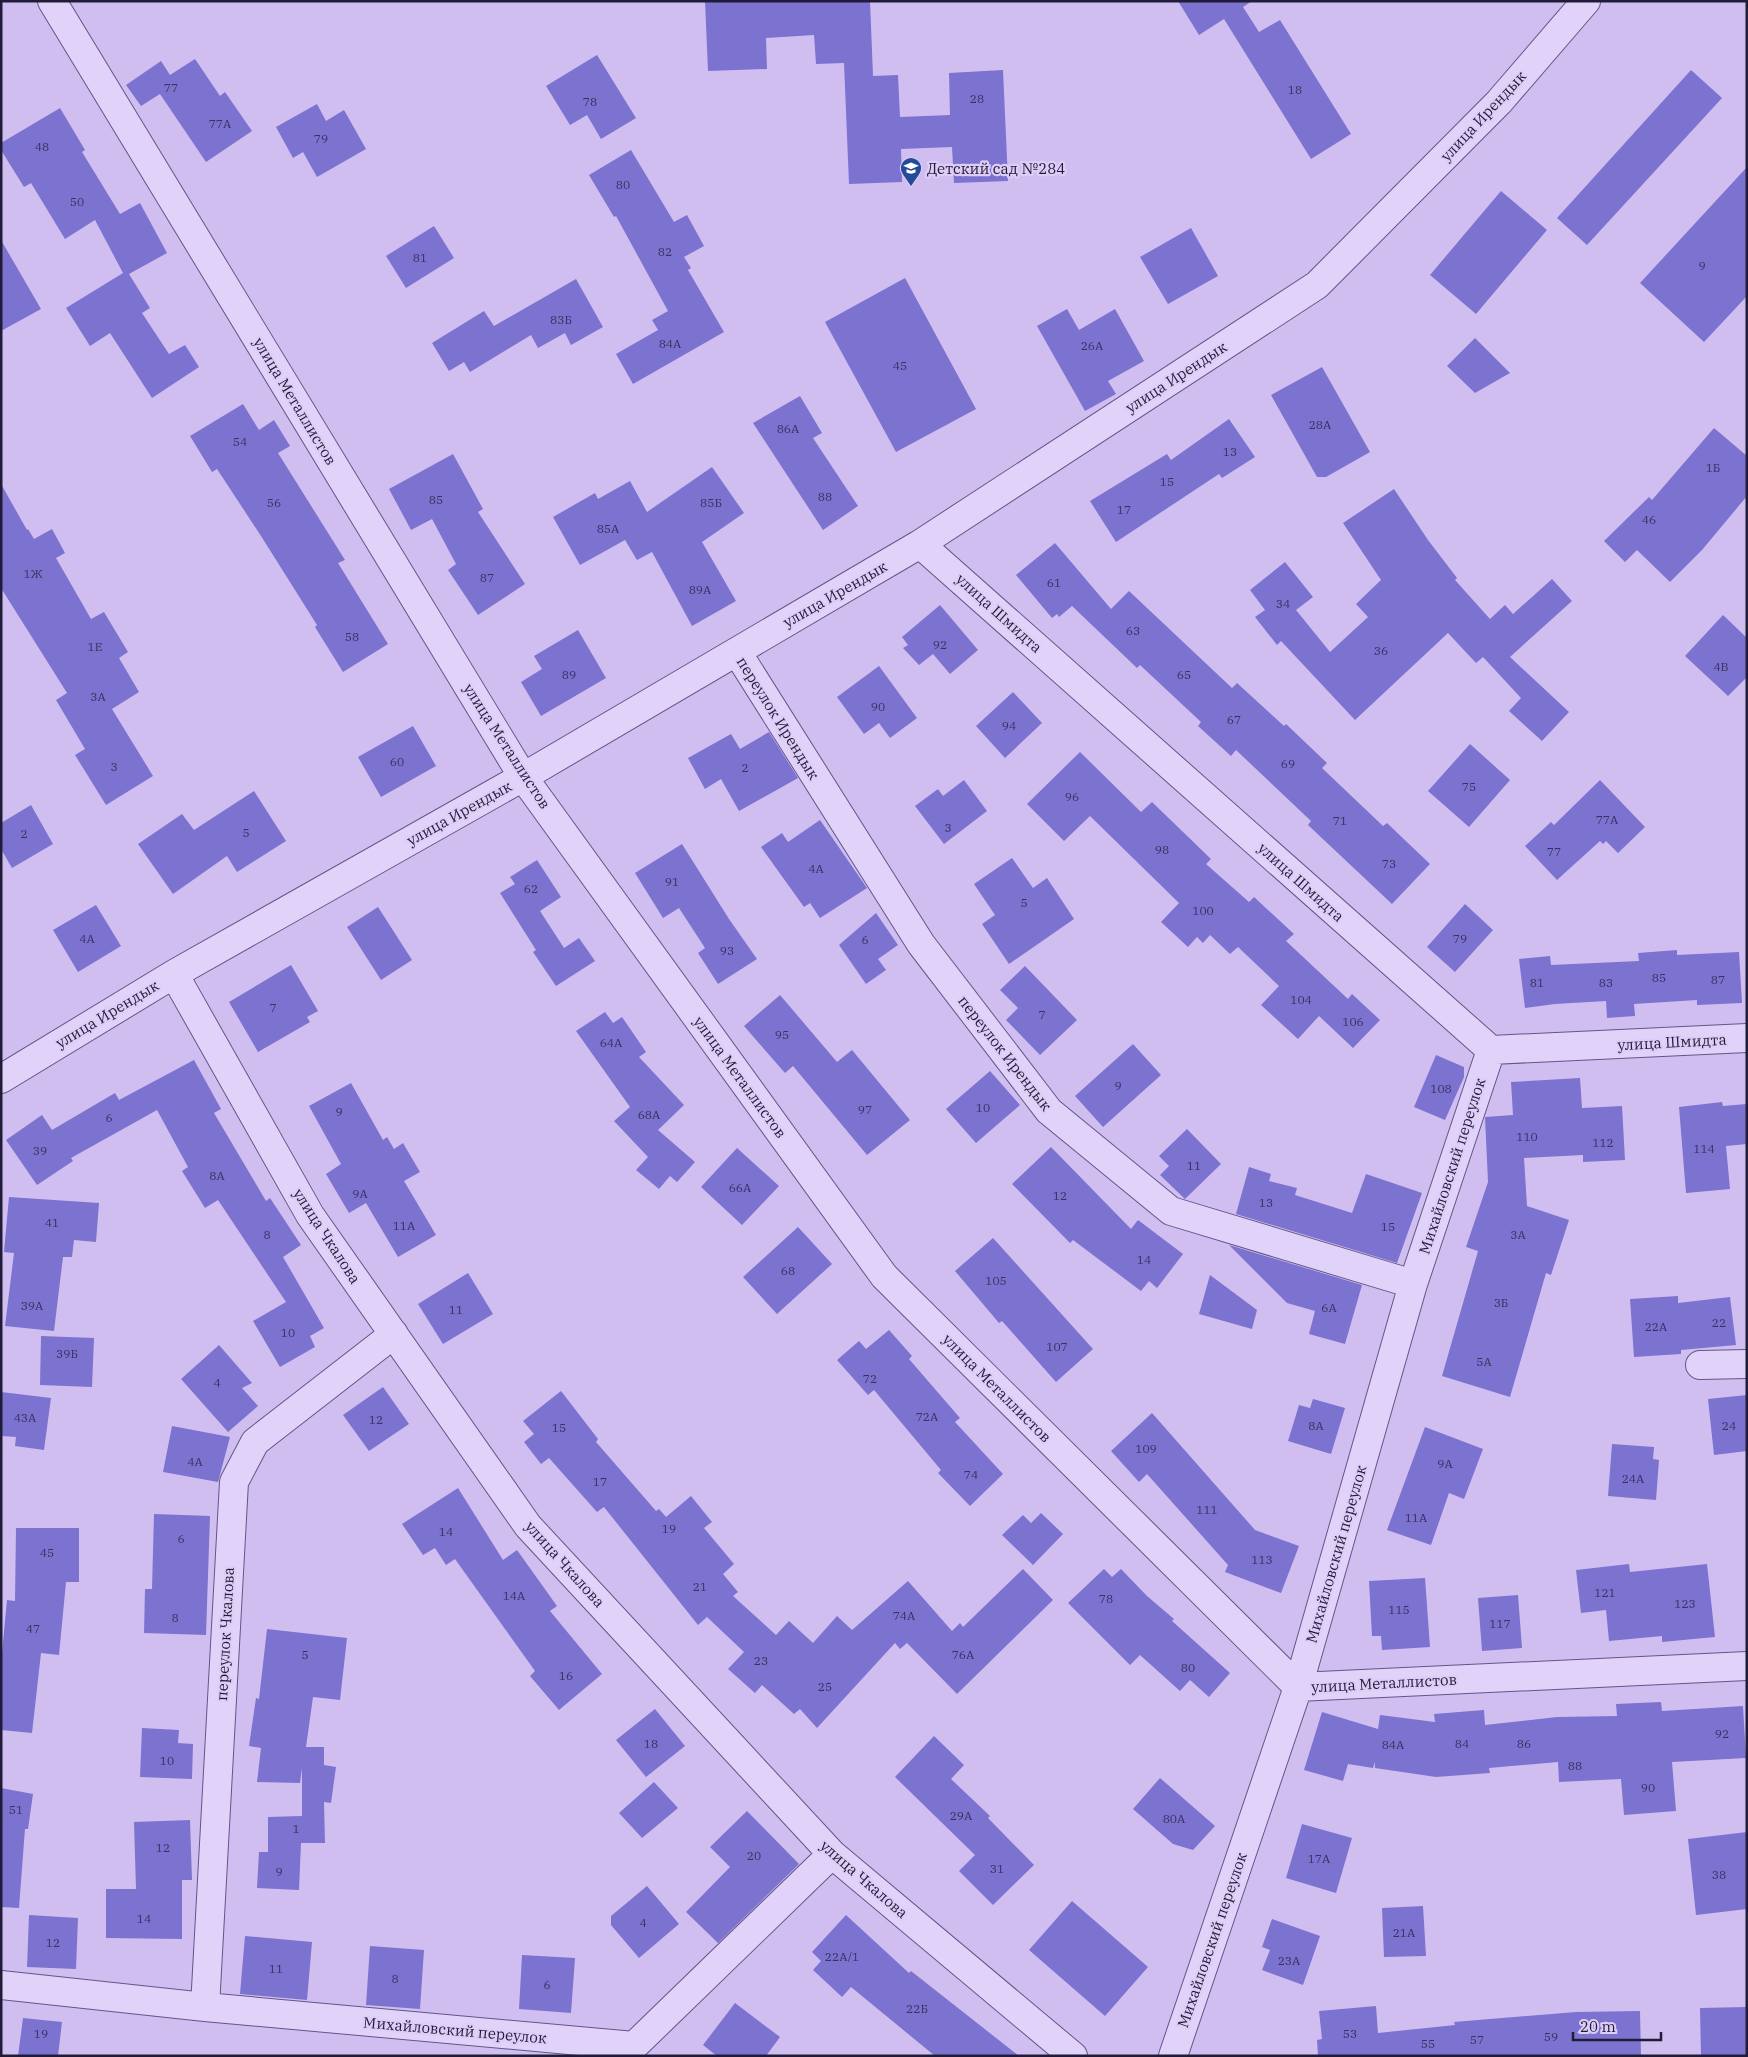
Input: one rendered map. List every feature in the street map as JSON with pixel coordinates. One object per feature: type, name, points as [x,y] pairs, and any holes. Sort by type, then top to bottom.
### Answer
[{"type":"street","name":"улица Металлистов","points":[[52,1],[523,777],[884,1276],[1298,1687],[1747,1666]]},
{"type":"street","name":"улица Ирендык","points":[[1,1079],[174,974],[523,777],[920,544],[1317,285],[1499,102],[1586,1]]},
{"type":"street","name":"улица Шмидта","points":[[920,544],[1491,1050],[1747,1038]]},
{"type":"street","name":"переулок Ирендык","points":[[736,652],[921,944],[1049,1111],[1172,1212],[1413,1284]]},
{"type":"street","name":"улица Чкалова","points":[[174,974],[310,1215],[528,1526],[832,1854],[1073,2056]]},
{"type":"street","name":"Михайловский переулок","points":[[1173,2056],[1298,1687],[1413,1284],[1491,1050]]},
{"type":"street","name":"переулок Чкалова","points":[[206,2007],[234,1482],[255,1442],[394,1334]]},
{"type":"street","points":[[1700,1365],[1747,1364]]},
{"type":"street","name":"Михайловский переулок","points":[[1,1985],[206,2007],[634,2046],[832,1854]]},
{"type":"building","points":[[705,1],[870,1],[873,76],[898,75],[900,117],[950,115],[949,73],[1003,70],[1008,181],[954,183],[952,147],[901,149],[902,182],[849,184],[844,63],[816,64],[814,35],[766,38],[767,69],[708,71]]},
{"type":"building","points":[[1178,1],[1252,1],[1243,7],[1259,32],[1280,20],[1351,134],[1311,159],[1224,19],[1199,35]]},
{"type":"building","points":[[597,55],[636,118],[601,139],[587,115],[570,125],[546,86]]},
{"type":"building","points":[[195,59],[220,96],[225,92],[252,131],[206,162],[160,94],[141,106],[126,85],[161,61],[170,75]]},
{"type":"building","points":[[1691,70],[1722,98],[1587,245],[1557,218]]},
{"type":"building","points":[[317,104],[326,121],[344,110],[366,149],[317,177],[303,152],[293,158],[276,127]]},
{"type":"building","points":[[60,108],[85,150],[82,152],[120,214],[140,203],[167,253],[129,274],[150,308],[142,313],[169,354],[185,345],[199,367],[152,398],[110,333],[90,346],[66,308],[123,273],[95,220],[65,239],[31,183],[24,187],[1,150],[1,143]]},
{"type":"building","points":[[631,150],[674,222],[687,215],[704,246],[684,257],[691,268],[688,270],[724,332],[633,384],[616,354],[658,330],[652,320],[668,311],[616,216],[614,217],[589,175]]},
{"type":"building","points":[[1747,167],[1747,296],[1704,342],[1640,283]]},
{"type":"building","points":[[1501,191],[1547,230],[1476,314],[1430,275]]},
{"type":"building","points":[[434,226],[454,258],[406,288],[386,256]]},
{"type":"building","points":[[1191,228],[1218,276],[1168,304],[1140,257]]},
{"type":"building","points":[[1,240],[41,309],[1,331]]},
{"type":"building","points":[[905,278],[976,409],[896,452],[825,322]]},
{"type":"building","points":[[576,279],[603,327],[571,345],[565,333],[538,348],[531,335],[470,372],[464,362],[449,371],[432,343],[484,311],[494,326]]},
{"type":"building","points":[[1067,309],[1079,330],[1115,309],[1144,361],[1108,381],[1116,394],[1085,411],[1037,326]]},
{"type":"building","points":[[1475,338],[1510,373],[1475,393],[1447,366]]},
{"type":"building","points":[[1322,367],[1370,452],[1326,477],[1317,477],[1271,395]]},
{"type":"building","points":[[800,396],[822,433],[813,438],[858,506],[823,530],[753,423]]},
{"type":"building","points":[[243,404],[259,430],[274,420],[290,446],[278,453],[345,560],[338,563],[388,644],[343,672],[315,627],[317,625],[261,536],[217,469],[212,472],[190,436]]},
{"type":"building","points":[[1229,419],[1255,457],[1222,478],[1219,474],[1116,542],[1090,501],[1167,454],[1171,460]]},
{"type":"building","points":[[1714,428],[1747,456],[1747,496],[1702,550],[1670,582],[1637,550],[1625,562],[1604,541],[1649,497],[1652,500]]},
{"type":"building","points":[[453,454],[483,509],[478,512],[525,584],[478,615],[448,570],[456,564],[432,519],[411,530],[389,489]]},
{"type":"building","points":[[712,467],[744,513],[702,542],[736,601],[692,626],[652,552],[637,560],[625,540],[580,565],[553,517],[595,493],[598,499],[630,481],[647,512]]},
{"type":"building","points":[[1,484],[34,539],[52,529],[65,553],[56,558],[91,619],[104,612],[128,652],[119,658],[139,692],[112,709],[153,776],[106,805],[75,755],[85,749],[56,700],[67,693],[1,588]]},
{"type":"building","points":[[1394,489],[1428,540],[1457,578],[1455,580],[1490,619],[1505,605],[1513,614],[1552,579],[1572,601],[1510,657],[1569,712],[1542,741],[1509,711],[1521,698],[1483,657],[1476,663],[1448,633],[1355,720],[1281,641],[1277,645],[1255,617],[1265,610],[1250,590],[1285,562],[1313,597],[1296,610],[1330,652],[1368,617],[1356,604],[1381,580],[1343,523]]},
{"type":"building","points":[[1055,543],[1111,609],[1129,591],[1232,688],[1237,683],[1284,726],[1286,724],[1327,763],[1322,768],[1383,826],[1387,823],[1430,864],[1392,904],[1308,825],[1311,821],[1236,750],[1231,756],[1198,726],[1201,722],[1140,665],[1137,668],[1072,606],[1059,617],[1057,614],[1052,618],[1016,575]]},
{"type":"building","points":[[940,605],[978,650],[950,674],[933,654],[919,665],[903,648],[908,645],[902,637]]},
{"type":"building","points":[[1723,615],[1747,638],[1747,677],[1728,696],[1685,656]]},
{"type":"building","points":[[578,630],[606,678],[541,716],[521,682],[542,669],[534,656]]},
{"type":"building","points":[[879,666],[917,718],[890,738],[879,723],[864,734],[837,697]]},
{"type":"building","points":[[1013,692],[1042,723],[1005,758],[976,726]]},
{"type":"building","points":[[413,726],[436,766],[381,797],[358,757]]},
{"type":"building","points":[[769,732],[798,778],[739,811],[721,779],[705,789],[688,758],[731,734],[740,749]]},
{"type":"building","points":[[1470,744],[1510,780],[1469,827],[1428,791]]},
{"type":"building","points":[[1080,752],[1141,812],[1152,802],[1211,859],[1206,864],[1249,902],[1254,897],[1294,934],[1286,941],[1348,999],[1352,994],[1380,1020],[1353,1048],[1319,1016],[1298,1039],[1261,1005],[1279,986],[1238,947],[1230,954],[1210,935],[1203,943],[1197,937],[1188,947],[1161,922],[1179,903],[1090,816],[1064,841],[1027,804]]},
{"type":"building","points":[[964,780],[987,811],[944,844],[915,806],[938,789],[943,796]]},
{"type":"building","points":[[1600,780],[1645,827],[1618,853],[1606,841],[1603,844],[1600,841],[1557,880],[1525,846],[1551,822],[1554,825]]},
{"type":"building","points":[[254,791],[286,841],[237,872],[227,856],[173,894],[138,844],[182,814],[194,830]]},
{"type":"building","points":[[31,805],[53,844],[12,868],[1,849],[1,823]]},
{"type":"building","points":[[820,820],[867,888],[820,918],[810,903],[804,907],[761,847],[782,833],[788,842]]},
{"type":"building","points":[[682,844],[729,919],[757,959],[718,984],[698,953],[705,948],[679,908],[663,918],[635,873]]},
{"type":"building","points":[[1012,858],[1033,888],[1047,878],[1074,919],[1009,964],[982,924],[995,915],[974,884]]},
{"type":"building","points":[[537,860],[561,897],[540,911],[564,948],[579,938],[595,961],[556,986],[533,952],[536,950],[500,893],[515,884],[510,877]]},
{"type":"building","points":[[1465,904],[1493,930],[1455,972],[1427,947]]},
{"type":"building","points":[[96,905],[121,946],[78,972],[53,930]]},
{"type":"building","points":[[378,907],[412,960],[381,980],[347,927]]},
{"type":"building","points":[[876,913],[898,945],[878,959],[886,970],[866,984],[839,945]]},
{"type":"building","points":[[1677,950],[1677,955],[1739,952],[1742,1003],[1697,1005],[1697,1000],[1634,1004],[1635,1016],[1607,1018],[1606,1001],[1525,1008],[1519,959],[1550,956],[1551,965],[1639,961],[1638,953]]},
{"type":"building","points":[[291,965],[318,1011],[307,1017],[310,1022],[258,1052],[229,1002]]},
{"type":"building","points":[[1025,966],[1077,1020],[1040,1055],[1006,1020],[1018,1008],[1000,990]]},
{"type":"building","points":[[780,995],[837,1062],[852,1050],[910,1120],[867,1155],[793,1066],[785,1073],[744,1026]]},
{"type":"building","points":[[605,1012],[613,1023],[622,1017],[646,1052],[639,1057],[684,1105],[658,1130],[695,1162],[677,1182],[670,1176],[659,1189],[636,1170],[648,1157],[614,1121],[630,1107],[576,1031]]},
{"type":"building","points":[[1133,1044],[1161,1075],[1103,1127],[1075,1096]]},
{"type":"building","points":[[1436,1055],[1464,1067],[1464,1077],[1445,1120],[1414,1107]]},
{"type":"building","points":[[194,1060],[221,1109],[214,1113],[266,1201],[270,1198],[301,1245],[283,1257],[324,1328],[310,1336],[315,1347],[280,1367],[253,1321],[286,1302],[218,1200],[205,1208],[182,1171],[188,1167],[157,1110],[71,1158],[73,1161],[37,1185],[6,1140],[42,1115],[52,1130],[115,1093],[119,1100]]},
{"type":"building","points":[[990,1071],[1020,1105],[976,1143],[946,1109]]},
{"type":"building","points":[[1580,1078],[1582,1108],[1622,1106],[1625,1160],[1583,1162],[1583,1155],[1524,1158],[1527,1206],[1569,1220],[1551,1275],[1546,1273],[1510,1397],[1442,1376],[1478,1251],[1466,1247],[1488,1182],[1485,1117],[1513,1115],[1511,1082]]},
{"type":"building","points":[[351,1083],[383,1140],[387,1137],[394,1149],[403,1143],[420,1172],[404,1181],[436,1235],[398,1257],[366,1203],[349,1213],[326,1174],[341,1164],[309,1106]]},
{"type":"building","points":[[1722,1102],[1723,1106],[1747,1104],[1747,1144],[1726,1146],[1730,1189],[1686,1193],[1679,1107]]},
{"type":"building","points":[[1187,1129],[1221,1164],[1185,1199],[1160,1175],[1169,1166],[1159,1156]]},
{"type":"building","points":[[1051,1147],[1131,1229],[1138,1220],[1183,1254],[1157,1288],[1149,1281],[1141,1291],[1073,1240],[1070,1243],[1012,1184]]},
{"type":"building","points":[[737,1148],[779,1186],[742,1225],[701,1187]]},
{"type":"building","points":[[1249,1167],[1271,1174],[1269,1181],[1297,1188],[1295,1195],[1352,1213],[1366,1174],[1422,1193],[1397,1263],[1236,1214]]},
{"type":"building","points":[[9,1197],[99,1203],[96,1242],[74,1240],[72,1257],[63,1257],[54,1331],[5,1326],[14,1253],[4,1252]]},
{"type":"building","points":[[798,1227],[832,1264],[777,1314],[743,1277]]},
{"type":"building","points":[[993,1238],[1093,1349],[1056,1382],[1002,1321],[999,1323],[955,1271]]},
{"type":"building","points":[[1229,1245],[1362,1285],[1345,1344],[1309,1334],[1315,1311],[1287,1303]]},
{"type":"building","points":[[468,1273],[493,1314],[443,1344],[418,1304]]},
{"type":"building","points":[[1210,1275],[1257,1310],[1252,1329],[1199,1314]]},
{"type":"building","points":[[1678,1296],[1678,1303],[1730,1297],[1736,1345],[1681,1350],[1681,1354],[1634,1357],[1630,1299]]},
{"type":"building","points":[[889,1330],[912,1356],[909,1359],[960,1418],[955,1422],[1003,1474],[970,1506],[938,1473],[941,1470],[874,1390],[868,1395],[837,1360],[859,1341],[866,1349]]},
{"type":"building","points":[[41,1336],[94,1338],[92,1387],[40,1385]]},
{"type":"building","points":[[219,1345],[252,1383],[242,1388],[258,1406],[228,1432],[181,1379]]},
{"type":"building","points":[[383,1387],[409,1424],[369,1451],[343,1415]]},
{"type":"building","points":[[561,1391],[598,1439],[596,1442],[656,1511],[659,1509],[666,1517],[691,1496],[712,1522],[704,1528],[734,1564],[723,1574],[738,1592],[733,1596],[776,1635],[789,1621],[813,1643],[837,1616],[852,1630],[908,1581],[952,1631],[960,1623],[963,1627],[1023,1569],[1053,1600],[957,1694],[907,1643],[900,1649],[895,1643],[817,1728],[800,1709],[794,1714],[762,1685],[755,1693],[728,1669],[744,1652],[707,1617],[698,1625],[604,1507],[597,1512],[549,1458],[541,1464],[524,1442],[534,1434],[523,1421]]},
{"type":"building","points":[[1,1392],[51,1398],[44,1450],[15,1446],[16,1437],[1,1436]]},
{"type":"building","points":[[1747,1395],[1747,1451],[1714,1455],[1708,1399]]},
{"type":"building","points":[[1313,1399],[1345,1408],[1331,1454],[1288,1441],[1299,1405],[1310,1408]]},
{"type":"building","points":[[1152,1413],[1255,1530],[1299,1546],[1281,1593],[1225,1572],[1228,1565],[1147,1474],[1139,1482],[1111,1451]]},
{"type":"building","points":[[172,1426],[230,1437],[218,1482],[163,1472]]},
{"type":"building","points":[[1425,1427],[1483,1449],[1464,1499],[1449,1493],[1431,1545],[1387,1530]]},
{"type":"building","points":[[1612,1444],[1654,1447],[1653,1459],[1659,1460],[1656,1500],[1608,1496]]},
{"type":"building","points":[[458,1488],[503,1560],[517,1550],[557,1606],[550,1611],[602,1674],[559,1710],[530,1676],[535,1671],[455,1559],[446,1565],[435,1548],[423,1555],[402,1524]]},
{"type":"building","points":[[1041,1513],[1063,1534],[1033,1565],[1002,1535],[1023,1515],[1031,1523]]},
{"type":"building","points":[[154,1514],[210,1516],[206,1635],[144,1633],[145,1589],[152,1589]]},
{"type":"building","points":[[16,1528],[79,1528],[79,1582],[66,1582],[59,1655],[41,1653],[32,1733],[1,1730],[1,1663],[7,1600],[15,1601]]},
{"type":"building","points":[[1629,1564],[1630,1572],[1707,1564],[1715,1637],[1662,1642],[1662,1636],[1609,1641],[1606,1610],[1581,1613],[1576,1570]]},
{"type":"building","points":[[1104,1569],[1112,1577],[1121,1569],[1147,1596],[1174,1619],[1172,1621],[1230,1673],[1209,1697],[1190,1680],[1180,1691],[1140,1655],[1130,1665],[1068,1603]]},
{"type":"building","points":[[1425,1578],[1430,1647],[1382,1650],[1381,1636],[1372,1636],[1369,1581]]},
{"type":"building","points":[[1518,1595],[1522,1648],[1482,1651],[1478,1598]]},
{"type":"building","points":[[267,1629],[347,1638],[340,1700],[313,1697],[306,1747],[324,1747],[324,1765],[336,1767],[331,1803],[324,1802],[325,1843],[301,1843],[299,1890],[257,1888],[259,1852],[268,1852],[268,1817],[302,1816],[302,1768],[300,1783],[257,1782],[261,1748],[249,1746],[256,1698],[259,1699]]},
{"type":"building","points":[[1661,1702],[1662,1711],[1743,1706],[1746,1758],[1672,1762],[1676,1811],[1624,1815],[1621,1779],[1559,1782],[1558,1762],[1489,1768],[1490,1773],[1436,1777],[1375,1768],[1375,1762],[1373,1768],[1348,1764],[1343,1781],[1304,1770],[1322,1712],[1378,1729],[1380,1715],[1435,1722],[1434,1714],[1484,1710],[1485,1725],[1557,1717],[1617,1716],[1616,1704]]},
{"type":"building","points":[[655,1709],[685,1746],[646,1777],[616,1740]]},
{"type":"building","points":[[142,1728],[179,1730],[178,1743],[193,1744],[192,1779],[140,1777]]},
{"type":"building","points":[[934,1736],[964,1765],[951,1779],[990,1816],[988,1818],[1034,1865],[993,1905],[959,1871],[975,1855],[895,1777]]},
{"type":"building","points":[[1160,1778],[1215,1826],[1193,1850],[1173,1844],[1133,1809]]},
{"type":"building","points":[[654,1782],[678,1808],[642,1838],[619,1813]]},
{"type":"building","points":[[1,1788],[33,1794],[28,1829],[25,1829],[19,1908],[1,1907]]},
{"type":"building","points":[[747,1811],[799,1864],[718,1943],[686,1912],[730,1867],[710,1847]]},
{"type":"building","points":[[190,1820],[192,1880],[182,1880],[182,1939],[106,1938],[106,1889],[136,1889],[134,1822]]},
{"type":"building","points":[[1302,1824],[1352,1838],[1336,1893],[1286,1878]]},
{"type":"building","points":[[1747,1832],[1747,1909],[1696,1915],[1688,1839]]},
{"type":"building","points":[[647,1886],[679,1924],[639,1958],[611,1925],[611,1916]]},
{"type":"building","points":[[1072,1901],[1148,1967],[1105,2016],[1029,1950]]},
{"type":"building","points":[[1423,1906],[1426,1956],[1384,1957],[1382,1908]]},
{"type":"building","points":[[29,1915],[78,1918],[76,1969],[27,1967]]},
{"type":"building","points":[[846,1915],[909,1973],[911,1971],[1019,2056],[935,2056],[851,1987],[842,1997],[813,1970],[821,1961],[812,1952]]},
{"type":"building","points":[[1272,1919],[1320,1936],[1303,1985],[1262,1970],[1270,1950],[1262,1947]]},
{"type":"building","points":[[245,1936],[312,1942],[307,2000],[240,1994]]},
{"type":"building","points":[[370,1946],[424,1950],[420,2009],[366,2005]]},
{"type":"building","points":[[522,1955],[575,1958],[571,2013],[519,2009]]},
{"type":"building","points":[[735,2003],[780,2037],[766,2056],[717,2056],[703,2045]]},
{"type":"building","points":[[1376,2006],[1378,2033],[1455,2025],[1454,2022],[1576,2012],[1640,2011],[1641,2056],[1318,2056],[1317,2040],[1322,2039],[1319,2011]]},
{"type":"building","points":[[1746,2007],[1747,2056],[1701,2056],[1700,2008]]},
{"type":"building","points":[[23,2018],[62,2022],[58,2056],[18,2056]]},
{"type":"place","name":"Детский сад №284","points":[[911,187]]}]
